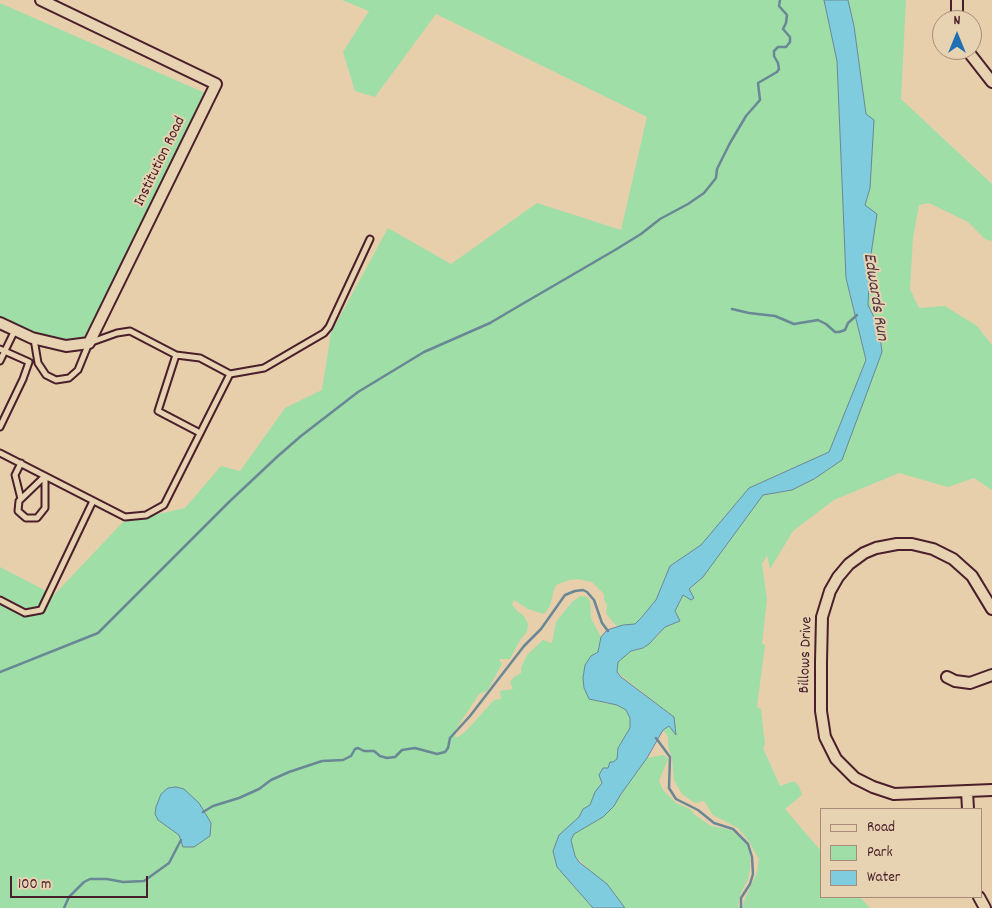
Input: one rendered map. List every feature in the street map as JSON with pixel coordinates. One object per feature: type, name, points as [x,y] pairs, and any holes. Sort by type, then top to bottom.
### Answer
[{"type":"street","name":"Institution Road","points":[[41,0],[216,84],[88,343]]},
{"type":"street","points":[[975,60],[992,82]]},
{"type":"street","points":[[0,324],[34,339],[66,346],[88,343]]},
{"type":"street","name":"Billows Drive","points":[[992,608],[972,576],[953,559],[933,549],[904,543],[876,548],[864,553],[849,564],[838,577],[830,591],[822,617],[821,711],[825,737],[836,759],[855,778],[884,791],[908,794],[992,790]]},
{"type":"street","points":[[947,676],[955,681],[970,683],[992,675]]},
{"type":"street","points":[[967,791],[968,808]]},
{"type":"lane","points":[[34,339],[38,363],[46,375],[56,380],[69,378],[78,370],[88,343],[117,333],[130,332],[176,355],[200,358],[230,374],[264,368],[324,333],[329,328],[370,239]]},
{"type":"lane","points":[[0,361],[2,350],[15,330]]},
{"type":"lane","points":[[0,427],[29,362],[2,350]]},
{"type":"lane","points":[[176,355],[158,411],[200,433]]},
{"type":"lane","points":[[0,453],[125,518],[146,515],[164,506],[230,374]]},
{"type":"lane","points":[[21,463],[15,475],[21,499]]},
{"type":"lane","points":[[45,476],[45,508],[37,518],[26,518],[18,511],[19,501],[45,476]]},
{"type":"lane","points":[[0,600],[25,613],[41,610],[93,501]]},
{"type":"green space","points":[[342,0],[824,0],[837,61],[846,278],[866,360],[829,452],[749,488],[701,545],[670,566],[656,601],[635,624],[618,627],[606,613],[607,605],[604,600],[604,594],[592,582],[578,579],[556,585],[550,606],[544,614],[528,609],[514,600],[512,604],[524,616],[528,624],[527,632],[520,640],[510,659],[499,659],[502,664],[487,691],[479,694],[456,729],[455,737],[458,737],[467,730],[494,700],[501,699],[500,691],[513,689],[510,682],[521,673],[521,668],[527,655],[543,640],[552,643],[556,622],[572,602],[580,596],[587,597],[590,601],[591,618],[601,637],[598,652],[591,656],[604,703],[617,705],[626,710],[630,718],[630,728],[618,748],[617,759],[608,768],[590,805],[583,809],[557,867],[593,908],[0,908],[0,567],[54,595],[123,522],[185,508],[221,466],[240,471],[285,408],[322,390],[331,333],[388,228],[451,264],[537,203],[621,230],[647,117],[436,14],[375,97],[355,91],[343,52],[369,11]]},
{"type":"green space","points":[[848,0],[906,0],[901,99],[992,184],[992,241],[985,239],[968,222],[929,203],[919,205],[913,238],[910,289],[919,308],[945,306],[977,326],[992,345],[992,490],[974,478],[948,487],[899,473],[834,500],[793,531],[770,569],[767,555],[762,564],[767,599],[762,644],[765,645],[757,707],[761,709],[765,745],[763,748],[780,786],[794,781],[799,786],[802,795],[785,809],[820,850],[820,898],[861,898],[870,908],[742,908],[757,873],[759,859],[748,840],[738,828],[713,815],[704,801],[695,803],[682,794],[674,780],[668,737],[663,730],[669,725],[675,734],[674,717],[617,672],[618,662],[631,651],[643,648],[657,637],[665,627],[680,621],[675,611],[683,595],[703,577],[763,495],[792,490],[814,479],[842,460],[879,327],[867,305],[870,261],[865,205],[870,188],[866,114],[854,26]]},
{"type":"green space","points":[[0,3],[205,93],[83,342],[30,334],[0,320]]},
{"type":"green space","points":[[664,755],[668,759],[659,781],[663,790],[676,803],[690,809],[695,815],[711,826],[731,830],[747,844],[750,854],[750,869],[748,879],[741,893],[738,905],[740,908],[625,908],[607,884],[600,880],[575,856],[571,840],[574,834],[603,817],[614,806],[647,758]]},
{"type":"water","points":[[824,0],[848,0],[854,26],[866,114],[874,120],[870,188],[865,205],[877,214],[870,261],[868,305],[879,327],[882,352],[842,460],[814,479],[792,490],[763,495],[703,577],[689,589],[694,598],[691,600],[683,595],[675,611],[680,621],[665,627],[649,644],[643,648],[631,651],[618,662],[617,672],[621,677],[674,717],[676,735],[669,726],[663,730],[647,758],[614,806],[603,817],[574,834],[571,840],[575,856],[579,862],[607,884],[625,908],[593,908],[557,867],[553,851],[559,835],[579,817],[583,809],[590,805],[595,792],[602,783],[599,775],[603,768],[608,768],[610,762],[617,759],[618,748],[630,728],[630,718],[626,710],[617,705],[589,699],[584,688],[585,665],[591,656],[598,652],[601,637],[607,630],[623,625],[635,624],[641,618],[656,600],[670,566],[701,545],[749,488],[829,452],[866,360],[846,278],[837,61]]},
{"type":"water","points":[[168,788],[184,789],[199,803],[211,823],[210,836],[194,847],[183,847],[179,835],[158,820],[155,814],[161,794]]},
{"type":"waterway","points":[[0,672],[98,633],[230,501],[278,456],[358,392],[424,352],[490,323],[615,250],[641,234],[660,219],[704,193],[716,178],[717,169],[746,116],[760,100],[758,83],[779,69],[774,51],[778,47],[786,47],[790,42],[790,37],[783,29],[787,15],[779,6],[780,0]]},
{"type":"waterway","name":"Edwards Run","points":[[732,309],[775,316],[794,324],[818,320],[835,332],[845,330],[848,323],[857,315]]},
{"type":"waterway","points":[[203,812],[213,806],[239,798],[259,789],[271,780],[289,772],[322,761],[343,760],[351,756],[355,749],[358,748],[364,751],[374,751],[380,756],[387,758],[395,757],[402,750],[415,748],[437,754],[445,752],[450,738],[470,716],[524,646],[541,629],[565,595],[575,591],[583,590],[587,592],[594,600],[602,623],[608,631]]},
{"type":"waterway","points":[[656,738],[670,757],[669,788],[676,799],[698,810],[714,823],[733,829],[748,844],[752,857],[753,874],[750,884],[741,898],[741,908]]},
{"type":"waterway","points":[[64,908],[69,897],[84,882],[90,879],[107,879],[123,882],[144,881],[169,863],[181,840]]}]
